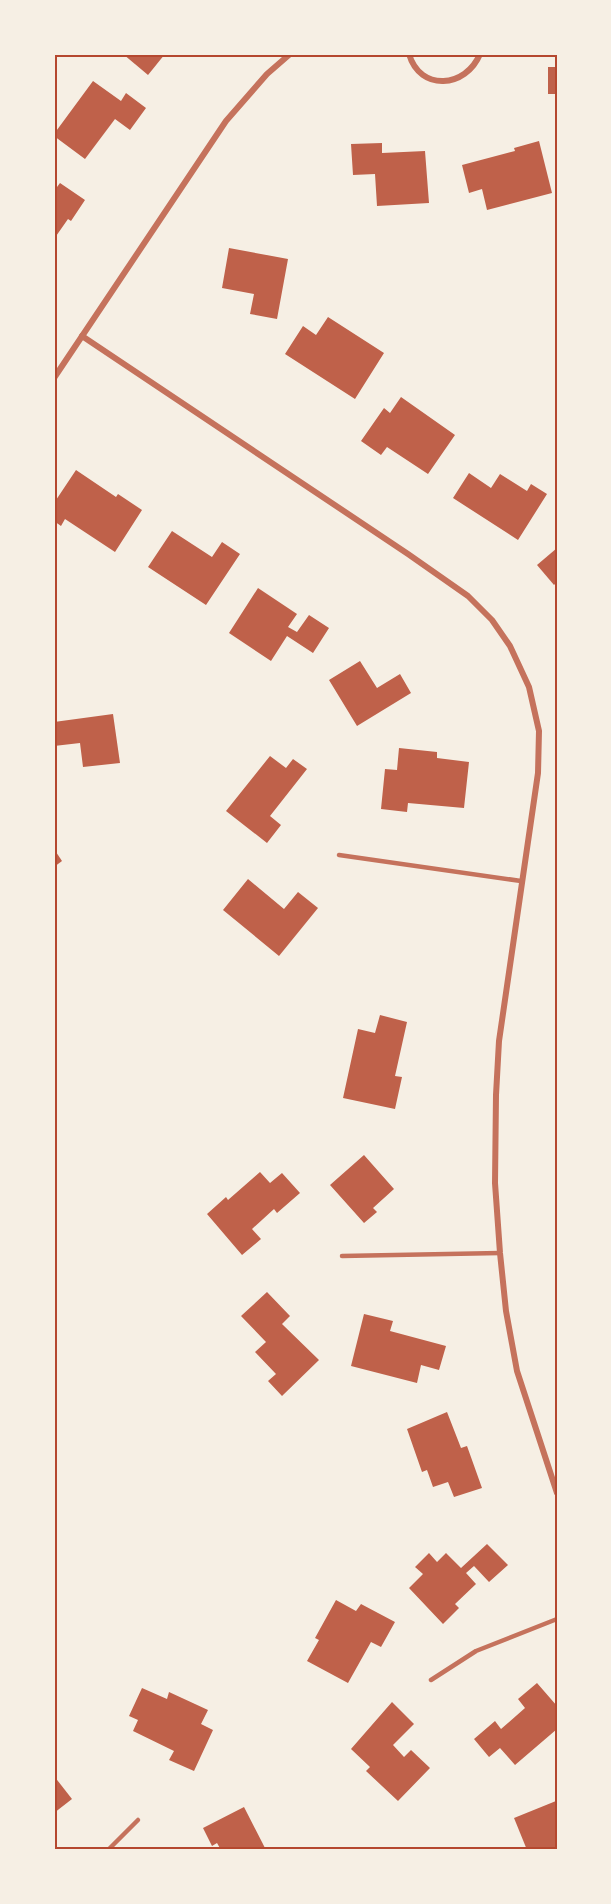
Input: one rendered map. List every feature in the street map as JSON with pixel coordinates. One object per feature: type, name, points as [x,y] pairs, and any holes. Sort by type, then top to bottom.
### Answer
[{"type":"street","points":[[54,378],[226,121],[267,74],[290,54]]},
{"type":"street","points":[[409,54],[415,68],[424,75],[446,82],[468,73],[476,64],[480,54]]},
{"type":"street","points":[[82,336],[468,596],[492,620],[510,646],[529,687],[539,731],[538,773],[497,1062],[495,1183],[506,1311],[517,1371],[557,1493]]},
{"type":"lane","points":[[339,855],[521,881]]},
{"type":"lane","points":[[342,1256],[500,1253]]},
{"type":"lane","points":[[431,1680],[476,1652],[557,1619]]},
{"type":"lane","points":[[108,1850],[138,1820]]},
{"type":"building","points":[[123,54],[165,54],[148,75]]},
{"type":"building","points":[[548,67],[557,67],[557,94],[548,94]]},
{"type":"building","points":[[93,81],[121,101],[126,93],[146,108],[130,130],[115,119],[85,159],[54,134]]},
{"type":"building","points":[[539,141],[552,193],[487,210],[482,189],[469,193],[462,165],[515,151],[514,148]]},
{"type":"building","points":[[382,143],[382,153],[425,151],[429,203],[377,206],[375,174],[353,175],[351,144]]},
{"type":"building","points":[[60,183],[85,200],[71,221],[68,219],[54,239],[54,191]]},
{"type":"building","points":[[229,248],[288,259],[277,319],[250,314],[254,294],[222,288]]},
{"type":"building","points":[[328,317],[384,353],[355,399],[285,354],[303,326],[316,335]]},
{"type":"building","points":[[401,397],[455,435],[428,474],[387,447],[381,455],[361,441],[384,408],[390,413]]},
{"type":"building","points":[[76,470],[116,497],[118,494],[142,510],[115,552],[65,519],[61,526],[54,521],[54,503]]},
{"type":"building","points":[[469,473],[491,488],[500,474],[527,491],[531,484],[547,494],[518,540],[453,498]]},
{"type":"building","points":[[172,531],[212,557],[222,542],[240,554],[206,605],[148,567]]},
{"type":"building","points":[[557,548],[557,582],[554,585],[537,565]]},
{"type":"building","points":[[258,588],[297,614],[288,627],[297,632],[309,615],[329,628],[313,653],[287,636],[271,661],[229,633]]},
{"type":"building","points":[[360,661],[377,688],[400,674],[411,693],[357,726],[329,680]]},
{"type":"building","points":[[113,714],[120,763],[83,767],[80,743],[54,746],[54,722]]},
{"type":"building","points":[[399,748],[437,752],[437,758],[469,762],[464,808],[408,803],[407,812],[381,809],[385,769],[397,770]]},
{"type":"building","points":[[270,756],[286,768],[293,759],[307,769],[270,816],[281,825],[267,843],[226,811]]},
{"type":"building","points":[[54,849],[62,861],[54,867]]},
{"type":"building","points":[[248,879],[284,909],[298,892],[318,908],[279,956],[223,910]]},
{"type":"building","points":[[380,1015],[407,1022],[395,1076],[402,1077],[395,1109],[343,1098],[358,1029],[375,1033]]},
{"type":"building","points":[[364,1155],[394,1189],[373,1208],[377,1212],[364,1223],[330,1185]]},
{"type":"building","points":[[260,1172],[270,1183],[282,1173],[300,1193],[277,1213],[274,1209],[252,1229],[261,1239],[242,1255],[207,1214],[226,1197],[228,1200]]},
{"type":"building","points":[[267,1292],[290,1316],[282,1324],[319,1360],[282,1396],[268,1381],[276,1374],[255,1352],[266,1342],[241,1316]]},
{"type":"building","points":[[364,1314],[393,1321],[390,1331],[446,1346],[439,1370],[421,1365],[417,1383],[351,1366]]},
{"type":"building","points":[[447,1412],[461,1448],[467,1446],[482,1488],[454,1497],[448,1482],[433,1487],[427,1470],[422,1472],[407,1429]]},
{"type":"building","points":[[487,1544],[508,1565],[489,1582],[474,1566],[466,1573],[476,1584],[455,1604],[459,1608],[443,1624],[409,1588],[423,1574],[415,1567],[429,1553],[437,1562],[446,1553],[461,1568]]},
{"type":"building","points":[[336,1600],[356,1611],[361,1604],[395,1622],[381,1647],[371,1642],[348,1683],[307,1661],[319,1640],[315,1638]]},
{"type":"building","points":[[537,1683],[557,1706],[557,1729],[515,1765],[500,1748],[489,1757],[474,1739],[495,1721],[501,1729],[525,1708],[518,1699]]},
{"type":"building","points":[[142,1688],[167,1699],[169,1692],[208,1710],[201,1724],[213,1730],[194,1771],[169,1760],[174,1751],[133,1731],[138,1720],[129,1716]]},
{"type":"building","points":[[392,1702],[414,1724],[393,1745],[404,1757],[411,1750],[430,1768],[398,1801],[366,1771],[370,1767],[351,1749]]},
{"type":"building","points":[[54,1776],[72,1799],[54,1813]]},
{"type":"building","points":[[556,1801],[557,1850],[527,1850],[514,1818]]},
{"type":"building","points":[[244,1807],[265,1848],[261,1850],[221,1850],[217,1843],[212,1846],[203,1828]]}]
